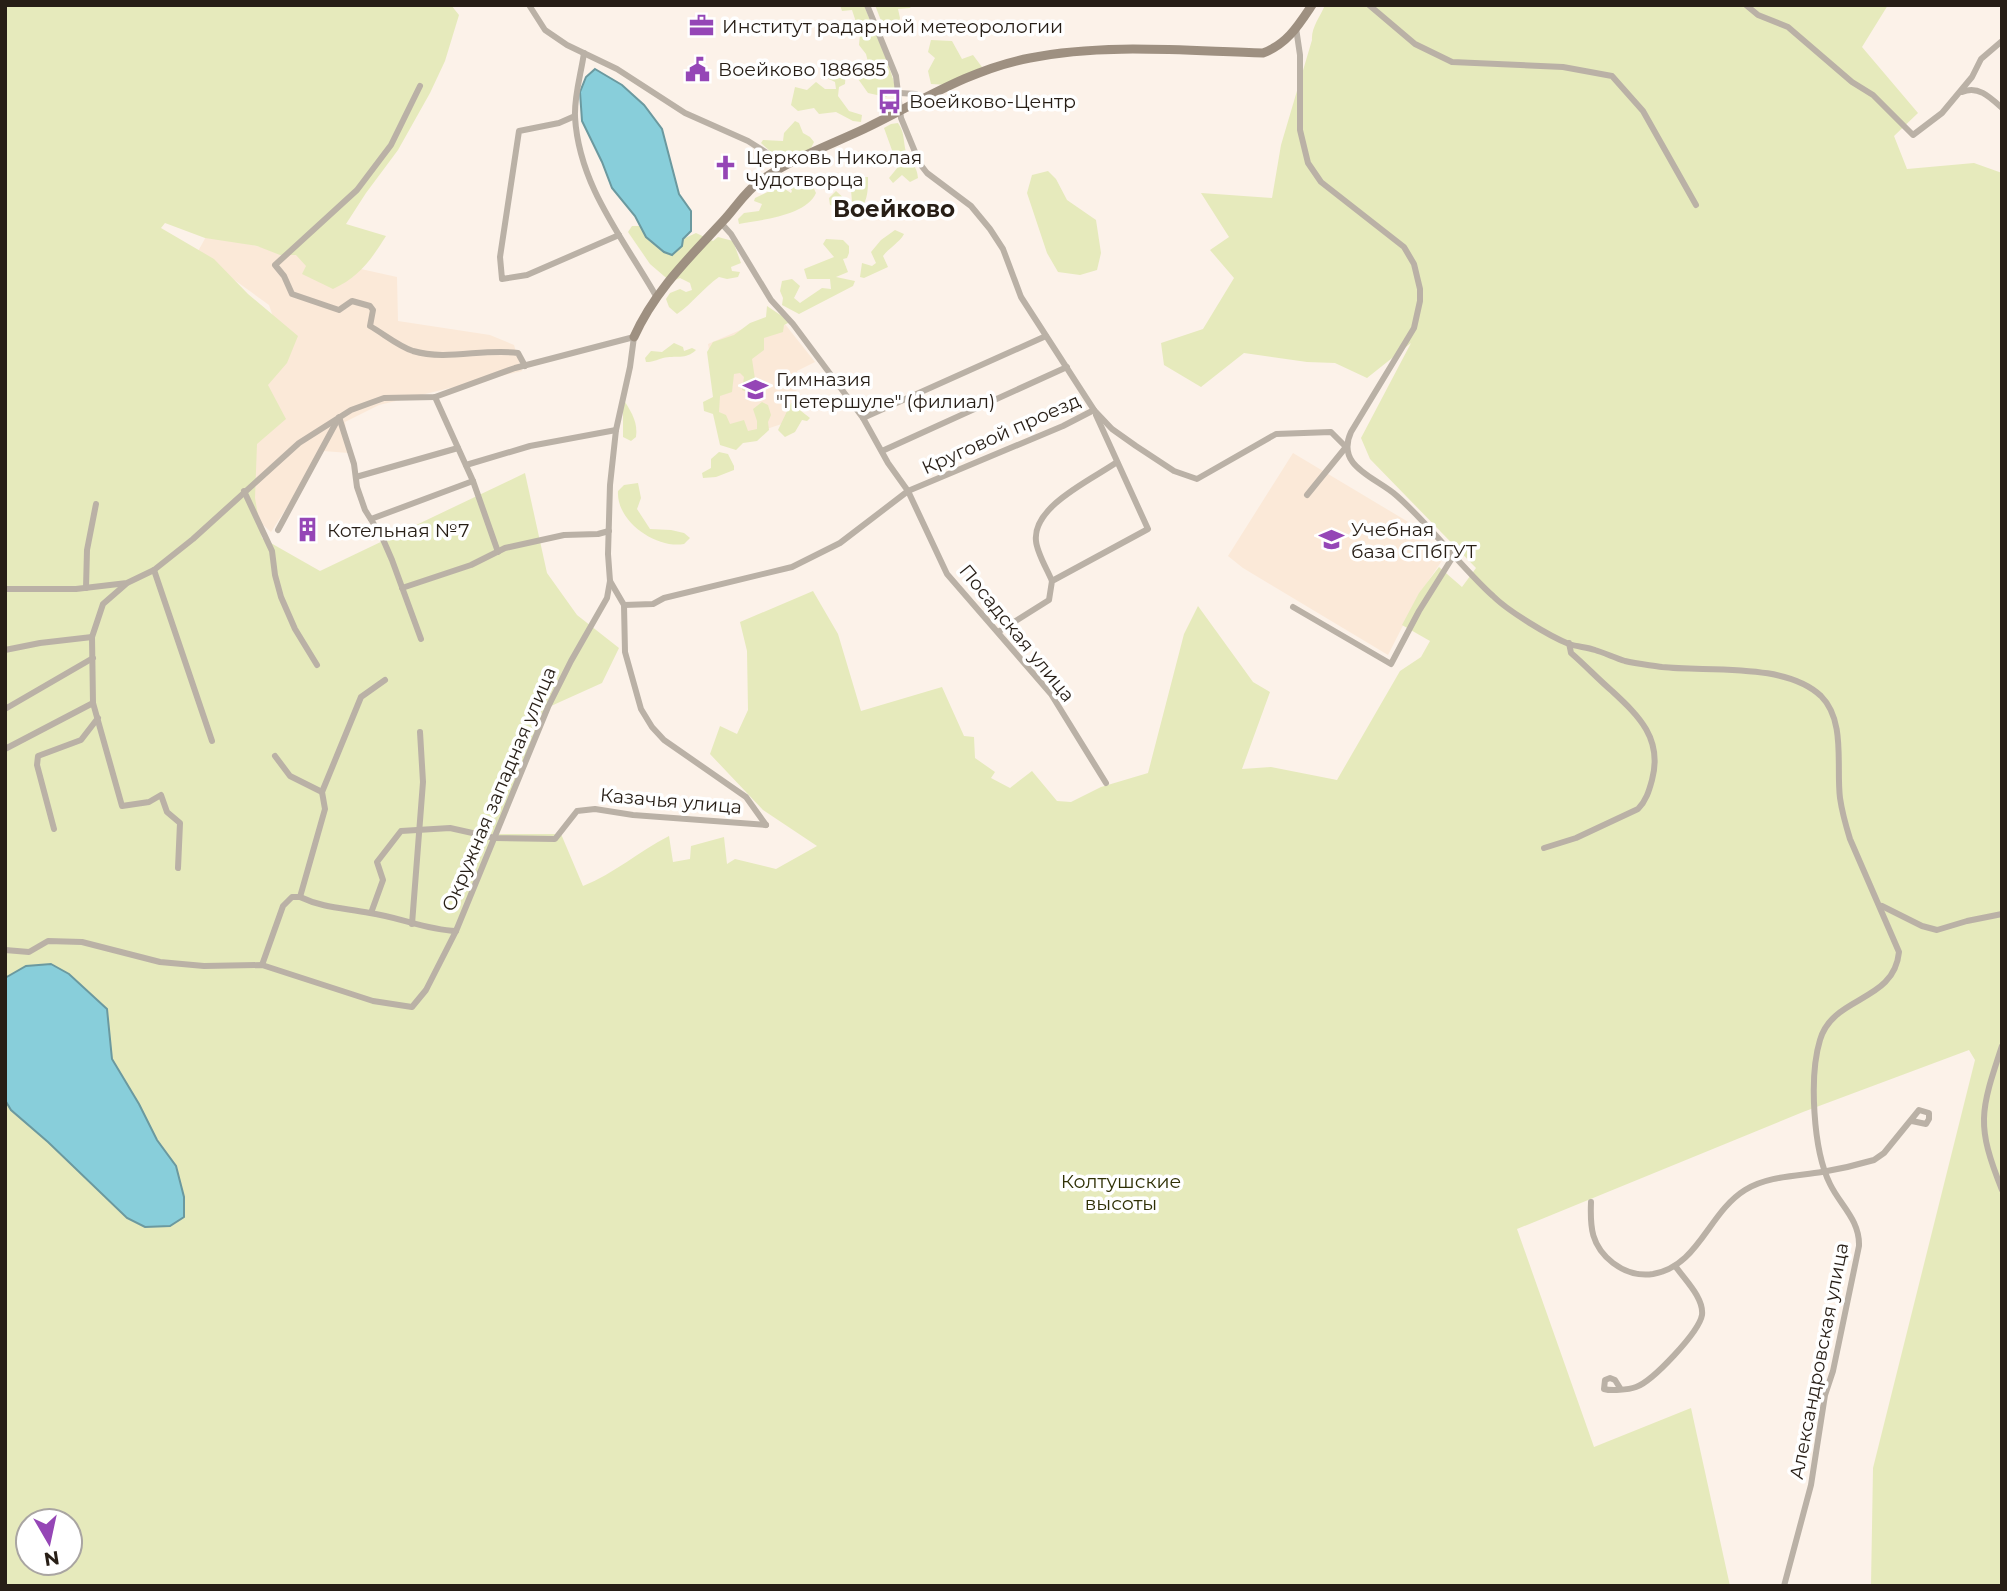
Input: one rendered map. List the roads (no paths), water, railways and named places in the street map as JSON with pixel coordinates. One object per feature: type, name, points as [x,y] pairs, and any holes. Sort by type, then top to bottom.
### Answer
[{"type":"street","points":[[529,5],[545,30],[567,45],[617,69],[680,111],[748,141],[767,153],[779,170]]},
{"type":"street","points":[[867,5],[896,76],[900,111],[920,164],[927,173],[971,206],[990,229],[1003,249],[1021,297],[1094,410],[1112,429],[1174,471],[1197,480],[1276,434],[1331,432],[1346,447],[1348,457],[1355,466],[1408,506],[1494,598],[1569,643],[1571,653],[1623,701],[1649,731],[1655,762],[1644,803],[1638,809],[1576,838],[1544,848]]},
{"type":"street","points":[[624,604],[610,582],[610,485],[616,430],[628,380],[634,337],[656,296],[670,277],[745,194],[779,170],[984,71],[1026,58],[1084,51],[1263,53],[1276,48],[1296,28],[1312,5]]},
{"type":"street","points":[[1369,5],[1415,44],[1452,62],[1563,67],[1612,76],[1643,111],[1696,205]]},
{"type":"street","points":[[1746,5],[1758,15],[1788,27],[1852,82],[1873,95],[1913,135],[1942,113],[1981,59],[2002,41]]},
{"type":"street","points":[[1296,28],[1300,55],[1300,130],[1308,163],[1321,182],[1404,247],[1414,264],[1420,289],[1414,328],[1351,432],[1346,447],[1307,495]]},
{"type":"street","points":[[584,53],[575,116],[588,176],[599,204],[656,296]]},
{"type":"street","points":[[420,86],[391,145],[357,190],[275,265],[284,276],[292,294],[339,310],[352,301],[370,306],[373,310],[370,326],[414,351],[436,354],[498,350],[519,353],[525,366]]},
{"type":"street","points":[[1959,93],[1966,89],[1983,91],[2002,108]]},
{"type":"street","points":[[900,93],[916,94],[920,100]]},
{"type":"street","points":[[575,116],[559,123],[519,131],[500,257],[502,279],[527,275],[619,235]]},
{"type":"street","name":"Посадская улица","points":[[721,223],[732,234],[771,300],[793,324],[863,418],[908,491],[947,574],[1051,694],[1106,783]]},
{"type":"street","points":[[863,418],[1046,336]]},
{"type":"street","points":[[178,867],[180,823],[167,812],[161,795],[149,802],[122,806],[93,703],[92,637],[103,604],[127,583],[154,570],[193,539],[299,443],[339,417],[384,398],[435,397],[525,366],[634,337]]},
{"type":"street","points":[[882,451],[1067,367]]},
{"type":"street","points":[[435,397],[473,481],[498,552]]},
{"type":"street","name":"Круговой проезд","points":[[624,604],[653,604],[664,598],[792,567],[840,543],[908,491],[1063,426],[1094,410],[1148,529],[1052,581]]},
{"type":"street","points":[[339,417],[365,510],[382,537],[421,639]]},
{"type":"street","points":[[278,530],[339,417]]},
{"type":"street","points":[[466,465],[530,446],[616,430]]},
{"type":"street","points":[[356,477],[458,448]]},
{"type":"street","points":[[998,632],[1049,600],[1052,581],[1036,542],[1037,525],[1057,500],[1117,461]]},
{"type":"street","points":[[371,519],[473,481]]},
{"type":"street","points":[[242,493],[272,551],[281,597],[295,629],[317,665]]},
{"type":"street","points":[[86,588],[88,550],[96,503]]},
{"type":"street","points":[[402,588],[471,565],[498,552],[542,539],[609,531]]},
{"type":"street","points":[[1293,607],[1391,664],[1419,611],[1454,555]]},
{"type":"street","points":[[154,570],[212,741]]},
{"type":"street","name":"Окружная западная улица","points":[[262,965],[373,1002],[412,1007],[426,990],[456,932],[548,707],[607,598],[610,582]]},
{"type":"street","points":[[5,589],[48,590],[127,583]]},
{"type":"street","name":"Казачья улица","points":[[419,830],[450,828],[495,838],[555,839],[577,811],[595,809],[633,815],[766,825],[746,797],[664,740],[640,709],[625,652],[624,604]]},
{"type":"street","points":[[5,650],[92,637]]},
{"type":"street","name":"Александровская улица","points":[[1569,643],[1625,661],[1781,677],[1800,683],[1823,698],[1832,711],[1836,724],[1840,797],[1845,821],[1855,851],[1881,905],[1899,952],[1896,969],[1872,993],[1835,1014],[1828,1021],[1820,1039],[1815,1066],[1814,1108],[1824,1172],[1859,1232],[1859,1245],[1833,1371],[1825,1395],[1811,1485],[1784,1586]]},
{"type":"street","points":[[5,709],[93,658]]},
{"type":"street","points":[[300,897],[325,809],[322,792],[361,697],[384,680]]},
{"type":"street","points":[[5,749],[93,703]]},
{"type":"street","points":[[54,828],[37,765],[38,756],[81,740],[97,718]]},
{"type":"street","points":[[412,924],[423,782],[420,732]]},
{"type":"street","points":[[275,756],[290,776],[322,792]]},
{"type":"street","points":[[370,913],[383,880],[377,863],[401,831],[419,830]]},
{"type":"street","points":[[5,950],[30,952],[48,941],[82,942],[160,962],[204,966],[262,965],[283,906],[292,897],[456,932]]},
{"type":"street","points":[[1881,905],[1922,926],[1937,930],[2002,914]]},
{"type":"street","points":[[2002,1046],[1982,1113],[1988,1156],[2002,1191]]},
{"type":"street","points":[[1591,1202],[1590,1227],[1599,1246],[1613,1264],[1627,1272],[1643,1276],[1676,1268],[1724,1209],[1746,1189],[1764,1182],[1874,1160],[1884,1153],[1912,1121]]},
{"type":"street","points":[[1620,1388],[1635,1388],[1650,1378],[1696,1328],[1702,1316],[1699,1300],[1676,1268]]},
{"type":"water","points":[[595,69],[622,85],[644,105],[662,129],[679,194],[691,211],[691,231],[683,239],[682,246],[672,255],[646,237],[635,216],[612,188],[582,121],[580,92],[586,77]]},
{"type":"water","points":[[51,964],[69,974],[107,1009],[112,1059],[157,1140],[176,1166],[184,1197],[184,1217],[170,1226],[145,1227],[127,1218],[11,1110],[5,1100],[5,978],[26,966]]},
{"type":"place","name":"Институт радарной метеорологии","points":[[702,26]]},
{"type":"place","name":"Воейково 188685","points":[[698,69]]},
{"type":"place","name":"Воейково-Центр","points":[[889,101]]},
{"type":"place","name":"Церковь Николая Чудотворца","points":[[726,168]]},
{"type":"place","name":"Гимназия \"Петершуле\" (филиал)","points":[[756,390]]},
{"type":"place","name":"Котельная №7","points":[[307,530]]},
{"type":"place","name":"Учебная база СПбГУТ","points":[[1331,540]]},
{"type":"district","name":"Воейково","points":[[894,209]]},
{"type":"park label","name":"Колтушские высоты","points":[[1121,1192]]}]
